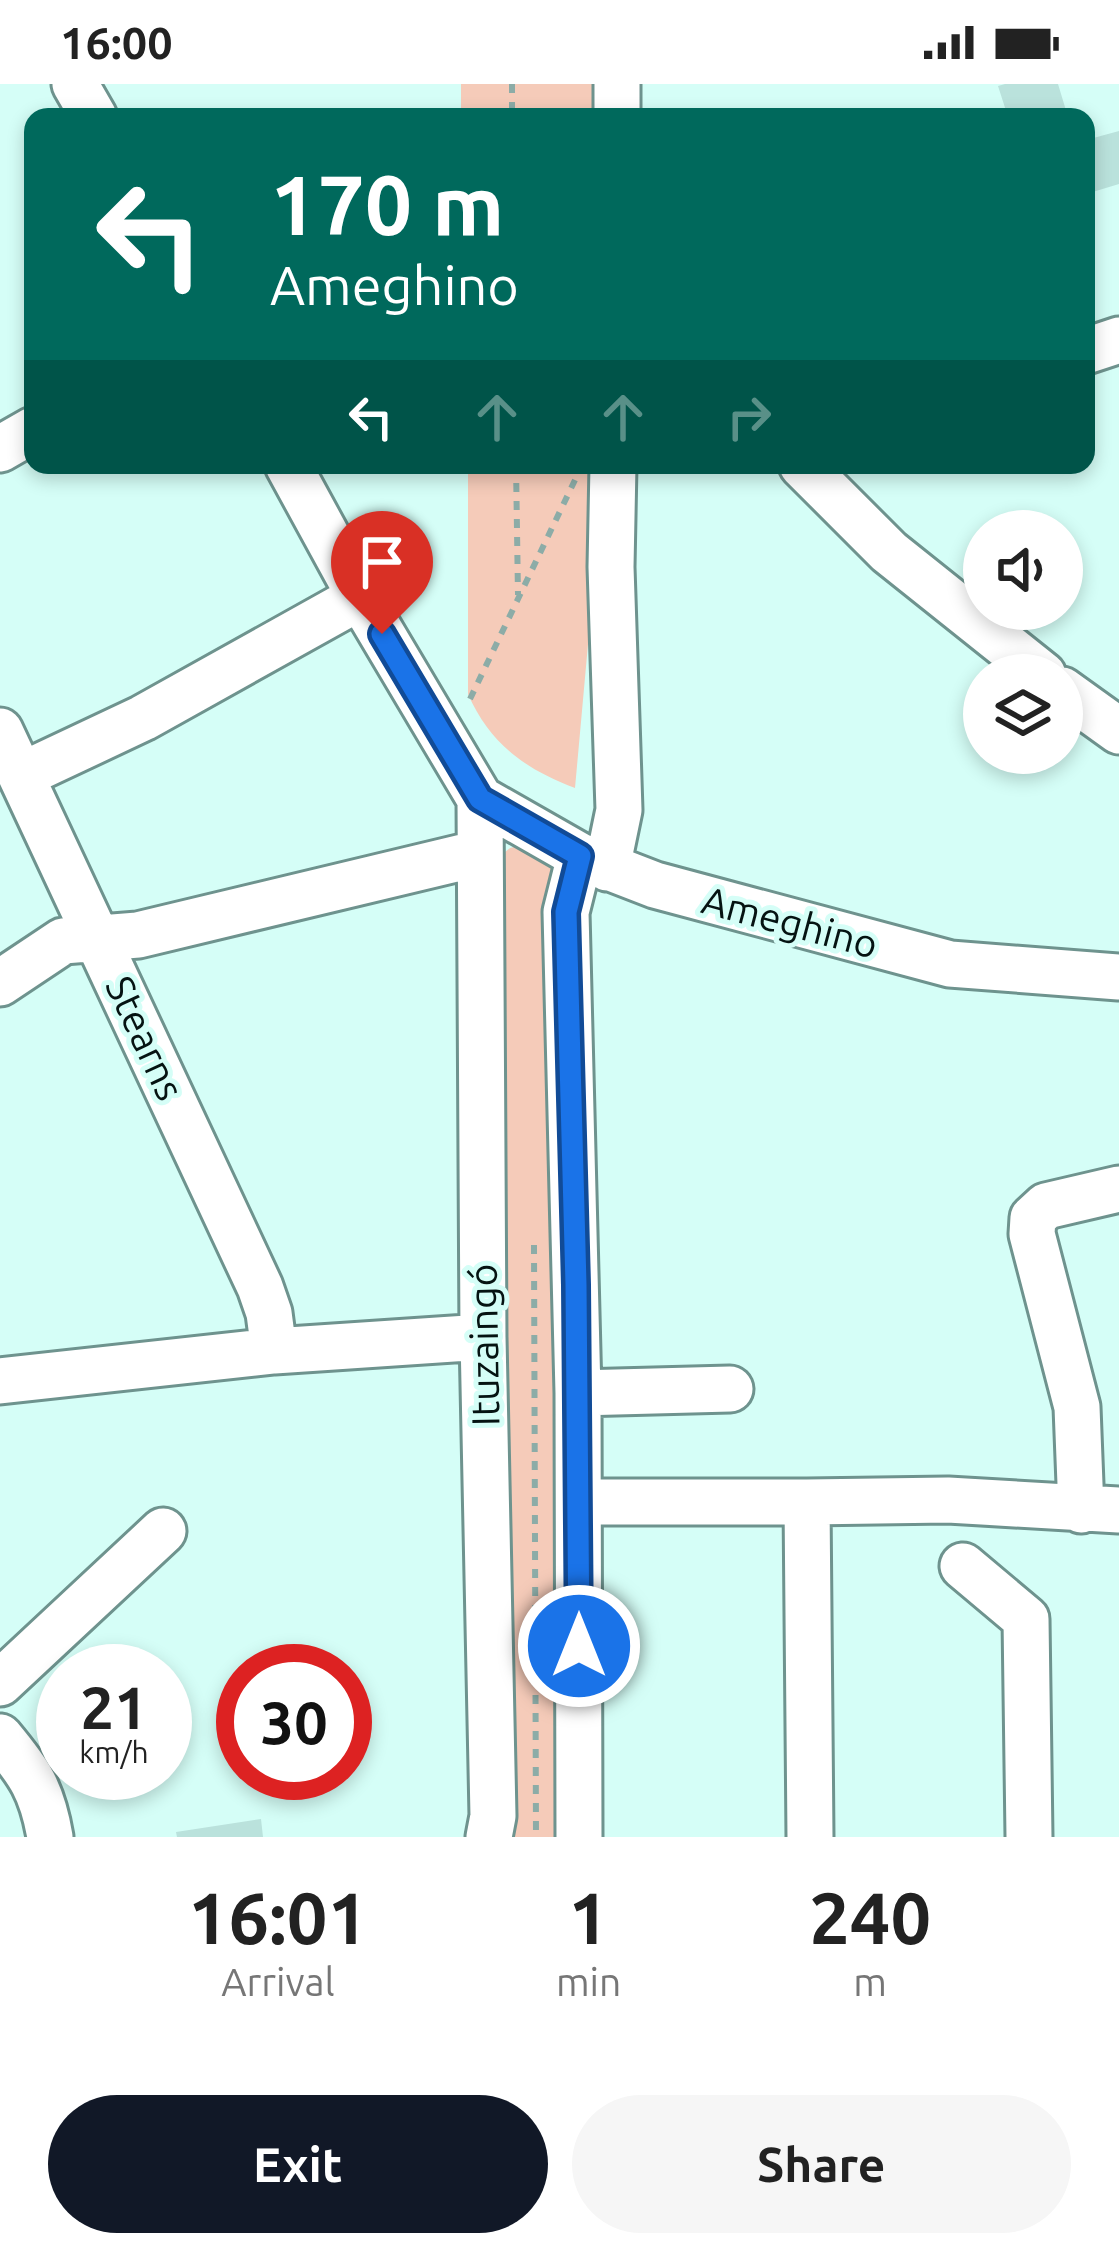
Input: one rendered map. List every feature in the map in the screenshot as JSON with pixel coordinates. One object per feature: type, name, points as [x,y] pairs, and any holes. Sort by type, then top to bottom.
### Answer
[{"type":"street","name":"Ameghino","points":[[293,474],[480,799],[593,862],[655,885],[950,964],[1119,977]]},
{"type":"street","points":[[579,1837],[578,1394],[566,912],[619,810],[613,474]]},
{"type":"street","points":[[811,474],[907,567],[1016,654]]},
{"type":"street","points":[[22,775],[143,718],[360,597]]},
{"type":"street","points":[[1083,704],[1116,727]]},
{"type":"street","name":"Stearns","points":[[0,731],[260,1287],[274,1351]]},
{"type":"street","points":[[0,983],[63,941],[138,934],[480,853],[480,799]]},
{"type":"street","name":"Ituzaingó","points":[[480,853],[493,1816],[489,1837]]},
{"type":"street","points":[[579,1502],[948,1500],[1100,1510],[1032,1234],[1033,1218],[1046,1206],[1119,1190]]},
{"type":"street","points":[[0,1381],[274,1351],[483,1336]]},
{"type":"street","points":[[578,1394],[730,1389]]},
{"type":"street","points":[[807,1502],[810,1837]]},
{"type":"street","points":[[0,1683],[163,1532]]},
{"type":"street","points":[[963,1566],[1026,1619],[1029,1837]]},
{"type":"street","points":[[0,1737],[44,1798],[50,1837]]},
{"type":"path","points":[[516,474],[518,598]]},
{"type":"path","points":[[470,699],[578,474]]},
{"type":"path","points":[[534,1227],[536,1837]]},
{"type":"shaded area","points":[[461,84],[595,84],[594,108],[461,108]]},
{"type":"shaded area","points":[[468,474],[597,474],[596,556],[575,788],[511,753],[487,727],[468,694]]},
{"type":"shaded area","points":[[522,845],[549,860],[553,873],[567,1837],[506,1837],[499,857]]},
{"type":"building","points":[[1058,84],[1065,108],[1005,108],[998,86]]},
{"type":"building","points":[[1119,131],[1119,184],[1095,191],[1095,138]]},
{"type":"building","points":[[261,1819],[263,1837],[177,1837],[176,1832]]},
{"type":"route","points":[[382,634],[480,799],[580,856],[566,912],[579,1646]]}]
